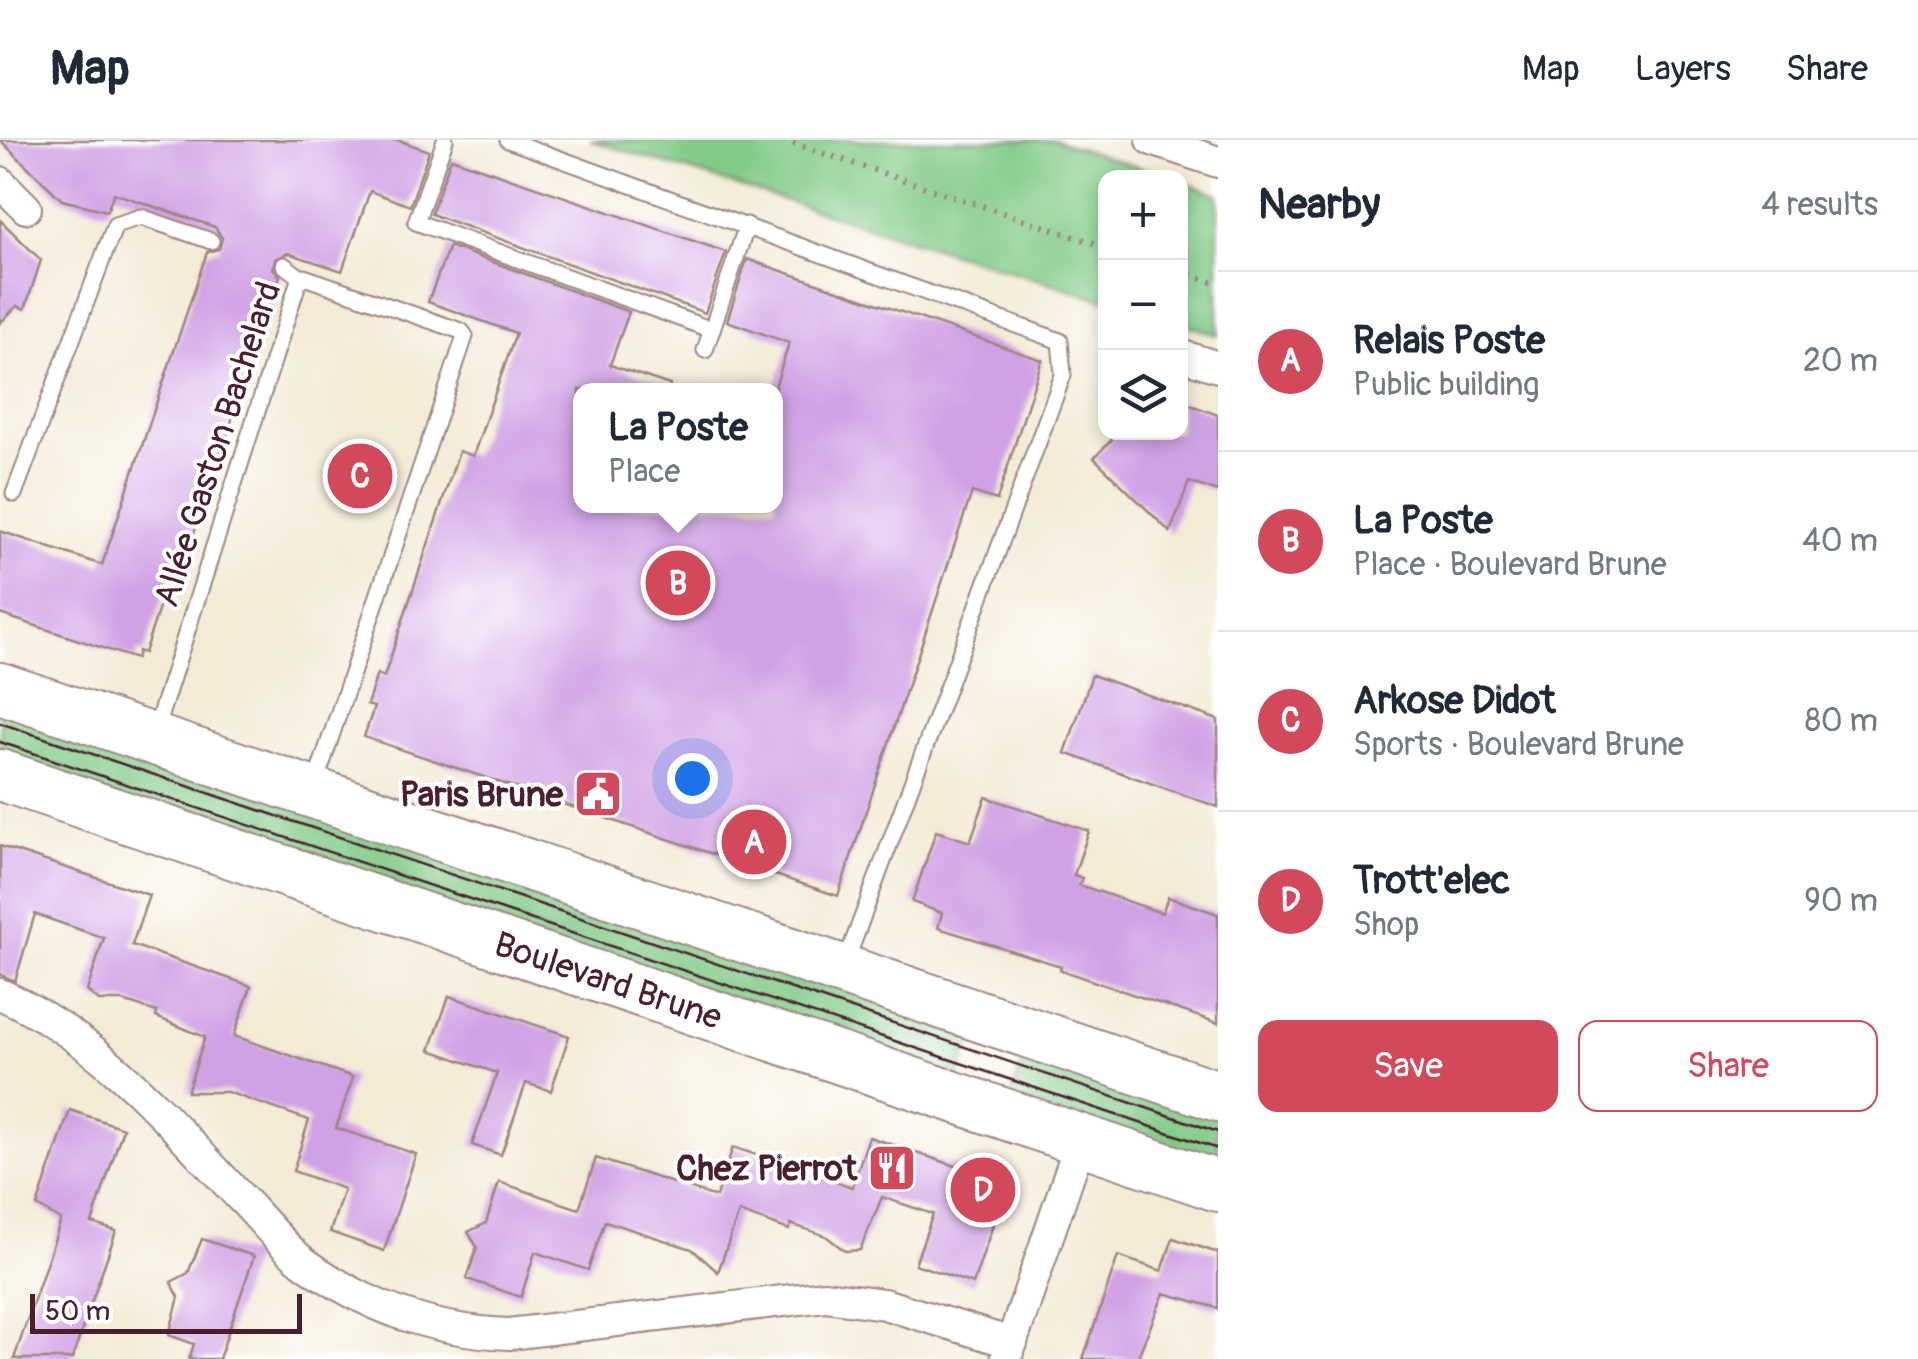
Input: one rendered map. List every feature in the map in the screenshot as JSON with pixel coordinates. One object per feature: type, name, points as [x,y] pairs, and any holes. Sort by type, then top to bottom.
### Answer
[{"type":"main road","points":[[0,688],[1218,1096]]},
{"type":"main road","name":"Boulevard Brune","points":[[0,775],[1218,1186]]},
{"type":"street","points":[[1152,140],[1218,162]]},
{"type":"street","points":[[0,182],[26,208]]},
{"type":"street","points":[[1188,358],[1218,368]]},
{"type":"street","points":[[0,994],[104,1055],[302,1260],[356,1296],[414,1322],[462,1332],[509,1334],[825,1296],[884,1304],[1009,1351],[1081,1140]]},
{"type":"lane","points":[[445,140],[416,222],[712,330]]},
{"type":"lane","points":[[508,140],[1060,341],[1063,374],[843,971]]},
{"type":"lane","points":[[14,494],[115,225],[141,217],[210,241]]},
{"type":"lane","points":[[705,350],[747,225]]},
{"type":"lane","points":[[284,265],[301,278]]},
{"type":"lane","name":"Allée Gaston Bachelard","points":[[152,739],[301,278],[461,331],[464,336],[312,792]]},
{"type":"path","points":[[783,140],[1098,244]]},
{"type":"path","points":[[1188,275],[1218,284]]},
{"type":"green space","points":[[590,140],[1054,140],[1146,170],[1098,170],[1098,298]]},
{"type":"green space","points":[[1188,185],[1218,194],[1218,335],[1188,325]]},
{"type":"green space","points":[[0,705],[975,1033],[957,1081],[0,760]]},
{"type":"green space","points":[[1027,1050],[1218,1114],[1218,1169],[1010,1098]]},
{"type":"building","points":[[0,140],[398,140],[429,151],[410,206],[370,191],[342,271],[288,253],[275,259],[273,268],[280,276],[183,566],[174,563],[144,653],[138,651],[136,659],[0,614],[0,531],[102,565],[207,252],[219,249],[222,238],[215,227],[114,193],[107,211],[62,200]]},
{"type":"building","points":[[451,158],[726,252],[705,313],[431,214]]},
{"type":"building","points":[[0,220],[41,260],[25,309],[17,306],[0,323]]},
{"type":"building","points":[[449,246],[629,312],[610,365],[664,383],[573,383],[573,513],[783,513],[783,383],[776,383],[789,343],[727,321],[747,259],[1042,360],[997,500],[972,492],[838,896],[364,737],[374,707],[367,705],[377,674],[384,677],[459,451],[473,456],[516,333],[428,302]]},
{"type":"building","points":[[1188,404],[1218,415],[1218,492],[1189,482],[1170,532],[1094,458],[1111,440],[1188,440]]},
{"type":"building","points":[[345,453],[386,467],[376,498],[334,484]]},
{"type":"building","points":[[1092,675],[1218,720],[1218,807],[1065,753]]},
{"type":"building","points":[[986,797],[1089,831],[1074,875],[1082,878],[1079,885],[1162,913],[1168,897],[1218,914],[1218,1023],[1060,970],[1061,966],[938,928],[942,913],[912,902],[936,831],[970,842]]},
{"type":"building","points":[[0,846],[149,895],[132,945],[251,986],[234,1036],[353,1077],[336,1128],[416,1154],[384,1251],[330,1232],[344,1189],[293,1171],[309,1120],[227,1092],[187,1092],[205,1037],[156,1017],[157,1012],[123,1001],[99,1001],[87,991],[104,938],[35,914],[15,981],[0,975]]},
{"type":"building","points":[[449,996],[569,1036],[551,1091],[526,1083],[501,1155],[472,1145],[497,1073],[430,1050]]},
{"type":"building","points":[[70,1110],[123,1128],[92,1223],[116,1231],[72,1359],[14,1359],[61,1220],[37,1206]]},
{"type":"building","points":[[869,1137],[1007,1183],[973,1284],[915,1264],[933,1214],[882,1197],[860,1250],[845,1251],[826,1236],[791,1224],[789,1230],[739,1212],[718,1272],[692,1249],[605,1221],[588,1270],[535,1252],[521,1297],[467,1279],[477,1247],[468,1232],[486,1223],[499,1182],[579,1209],[596,1158],[716,1197],[733,1147],[852,1187]]},
{"type":"building","points":[[1173,1238],[1218,1253],[1218,1308],[1164,1293],[1137,1359],[1083,1359],[1118,1256],[1162,1271]]},
{"type":"building","points":[[202,1239],[254,1256],[219,1359],[189,1359],[194,1344],[169,1335],[179,1297],[171,1282],[188,1273]]},
{"type":"tram line","points":[[0,723],[1218,1132]]},
{"type":"tram line","points":[[0,742],[1218,1149]]},
{"type":"place","name":"Arkose Didot","points":[[360,476]]},
{"type":"place","name":"La Poste","points":[[678,583]]},
{"type":"place","name":"Paris Brune","points":[[598,794]]},
{"type":"place","name":"Relais Poste","points":[[754,842]]},
{"type":"place","name":"Chez Pierrot","points":[[892,1168]]},
{"type":"place","name":"Trott'elec","points":[[983,1190]]}]
